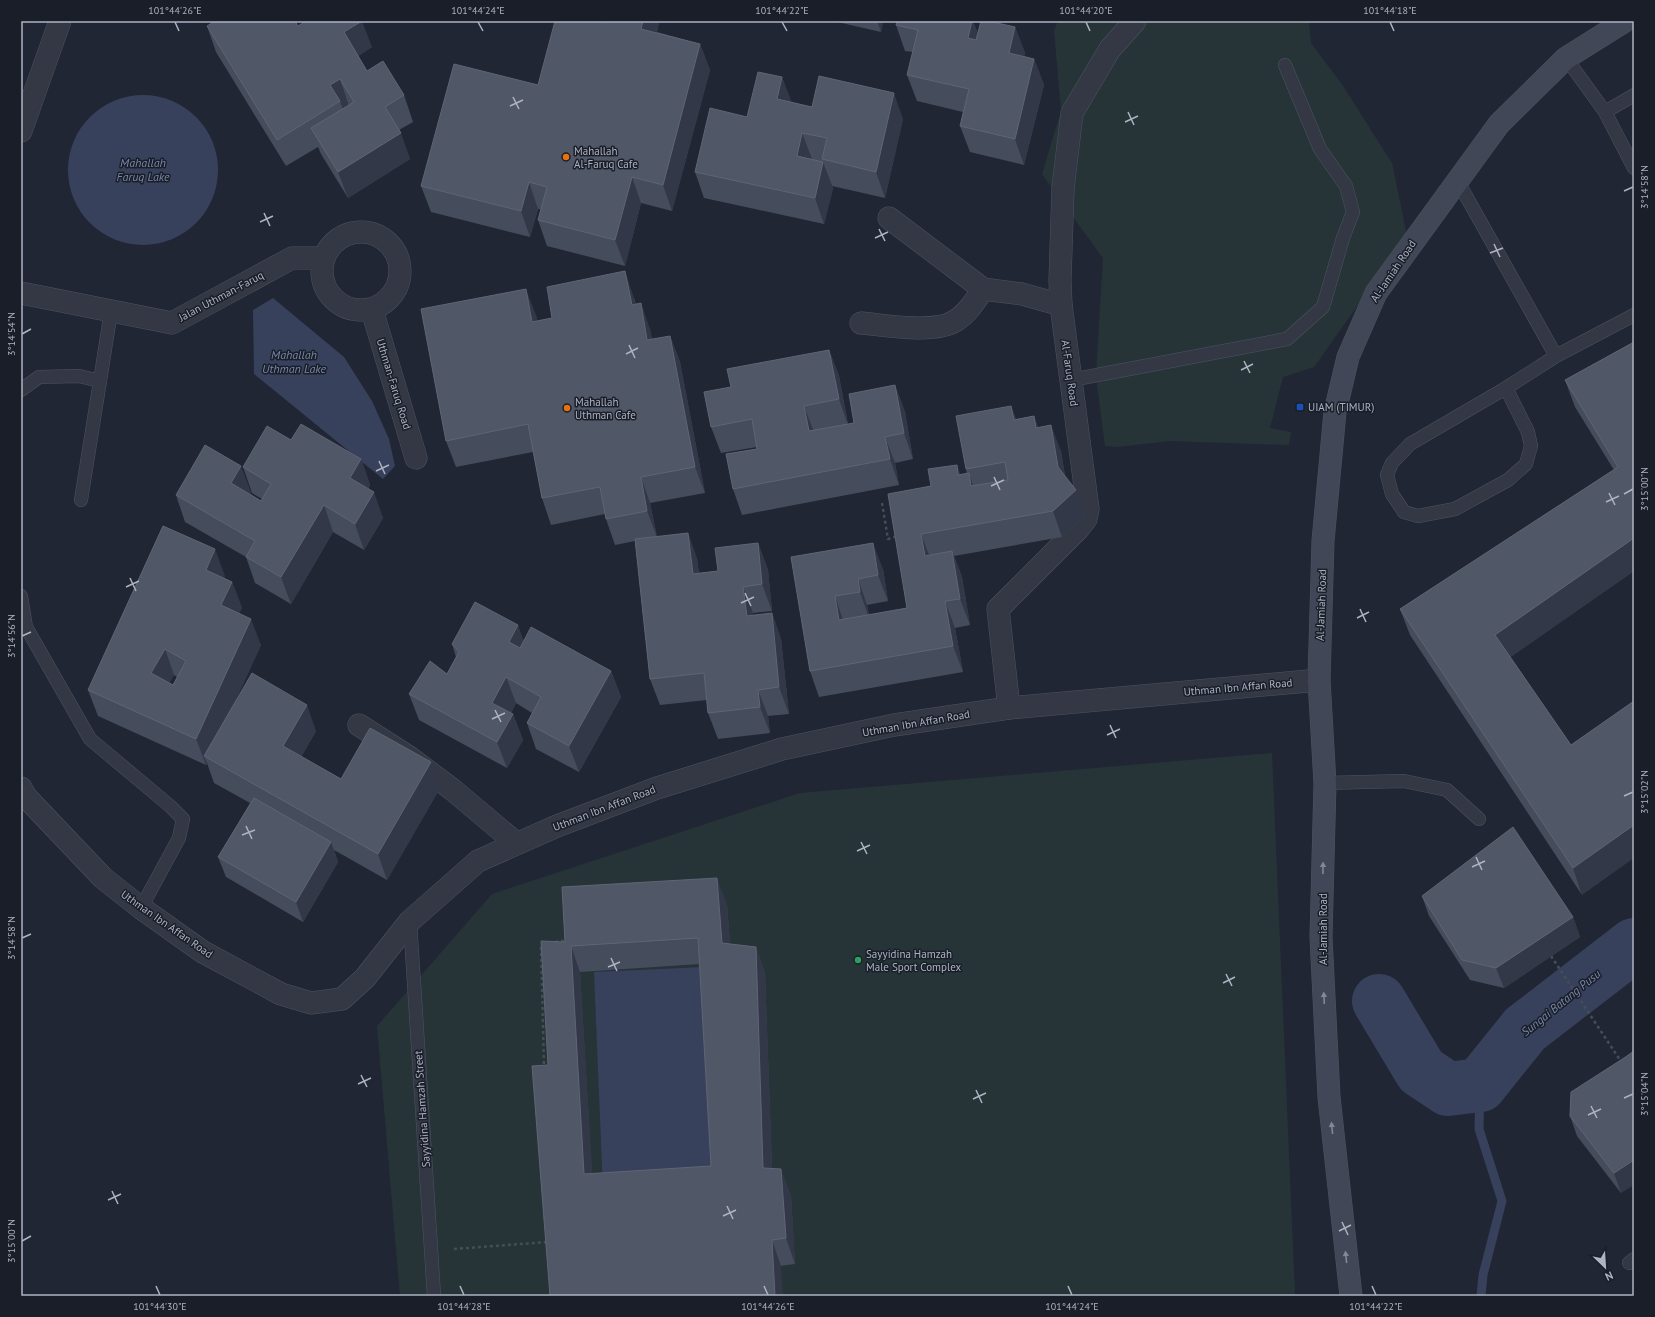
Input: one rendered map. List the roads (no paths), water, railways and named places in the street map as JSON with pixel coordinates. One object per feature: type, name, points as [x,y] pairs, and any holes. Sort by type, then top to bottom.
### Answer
[{"type":"street","points":[[21,131],[60,21]]},
{"type":"street","name":"Al-Faruq Road","points":[[1009,708],[998,609],[1079,528],[1086,519],[1088,509],[1061,305],[1060,280],[1063,188],[1072,112],[1110,49],[1135,21]]},
{"type":"street","name":"Al-Jamiah Road","points":[[1351,1296],[1328,1097],[1321,937],[1325,783],[1319,680],[1323,541],[1335,412],[1348,357],[1376,293],[1457,180],[1499,124],[1566,58],[1625,21]]},
{"type":"street","points":[[889,218],[983,289],[1022,294],[1061,305]]},
{"type":"street","points":[[365,232],[376,235],[388,242],[397,253],[400,262],[401,276],[397,289],[384,304],[372,310],[352,310],[340,305],[328,294],[323,281],[322,268],[324,258],[328,250],[337,240],[352,233],[365,232]]},
{"type":"street","name":"Jalan Uthman-Faruq","points":[[21,293],[172,323],[292,258],[324,258]]},
{"type":"street","points":[[861,323],[925,328],[941,326],[954,322],[966,312],[983,289]]},
{"type":"street","name":"Uthman-Faruq Road","points":[[372,310],[416,458]]},
{"type":"street","name":"Uthman Ibn Affan Road","points":[[21,788],[26,797],[103,878],[141,908],[203,952],[281,994],[311,1003],[342,999],[365,978],[410,921],[478,861],[516,844],[657,788],[782,750],[894,725],[1009,708],[1319,680]]},
{"type":"street","points":[[359,725],[409,757],[453,790],[516,844]]},
{"type":"lane","points":[[1566,58],[1605,112],[1634,168]]},
{"type":"lane","points":[[1071,380],[1287,339],[1323,307],[1343,238],[1353,212],[1346,186],[1320,149],[1285,65]]},
{"type":"lane","points":[[1605,112],[1634,95]]},
{"type":"lane","points":[[1457,180],[1556,356]]},
{"type":"lane","points":[[81,500],[111,311]]},
{"type":"lane","points":[[1506,388],[1528,432],[1531,446],[1526,464],[1508,480],[1454,509],[1418,516],[1404,512],[1392,494],[1387,475],[1392,463],[1410,444],[1506,388],[1556,356],[1634,315]]},
{"type":"lane","points":[[21,390],[39,377],[79,376],[100,381]]},
{"type":"lane","points":[[21,596],[26,627],[90,739],[170,806],[183,819],[179,838],[141,908]]},
{"type":"lane","points":[[1325,783],[1404,781],[1446,790],[1479,819]]},
{"type":"lane","name":"Sayyidina Hamzah Street","points":[[410,921],[434,1296]]},
{"type":"water","name":"Mahallah Faruq Lake","points":[[136,95],[150,95],[165,98],[178,104],[191,112],[201,122],[215,148],[218,170],[217,185],[212,199],[201,218],[191,228],[165,242],[150,245],[136,245],[121,242],[108,236],[95,228],[85,218],[71,192],[68,177],[68,163],[71,148],[77,135],[85,122],[95,112],[121,98]]},
{"type":"water","name":"Mahallah Uthman Lake","points":[[273,298],[344,357],[372,401],[389,439],[395,466],[383,479],[254,374],[253,310]]},
{"type":"water","points":[[704,967],[713,1185],[603,1190],[594,972]]},
{"type":"waterway","name":"Sungai Batang Pusu","points":[[1379,1001],[1421,1071],[1448,1089],[1480,1085],[1525,1029],[1634,945]]},
{"type":"waterway","points":[[1480,1085],[1479,1129],[1502,1201],[1483,1275],[1481,1296]]},
{"type":"place","name":"Mahallah Al-Faruq Cafe","points":[[566,157]]},
{"type":"place","name":"UIAM (TIMUR)","points":[[1300,407]]},
{"type":"place","name":"Mahallah Uthman Cafe","points":[[567,408]]},
{"type":"place","name":"Sayyidina Hamzah Male Sport Complex","points":[[858,960]]}]
